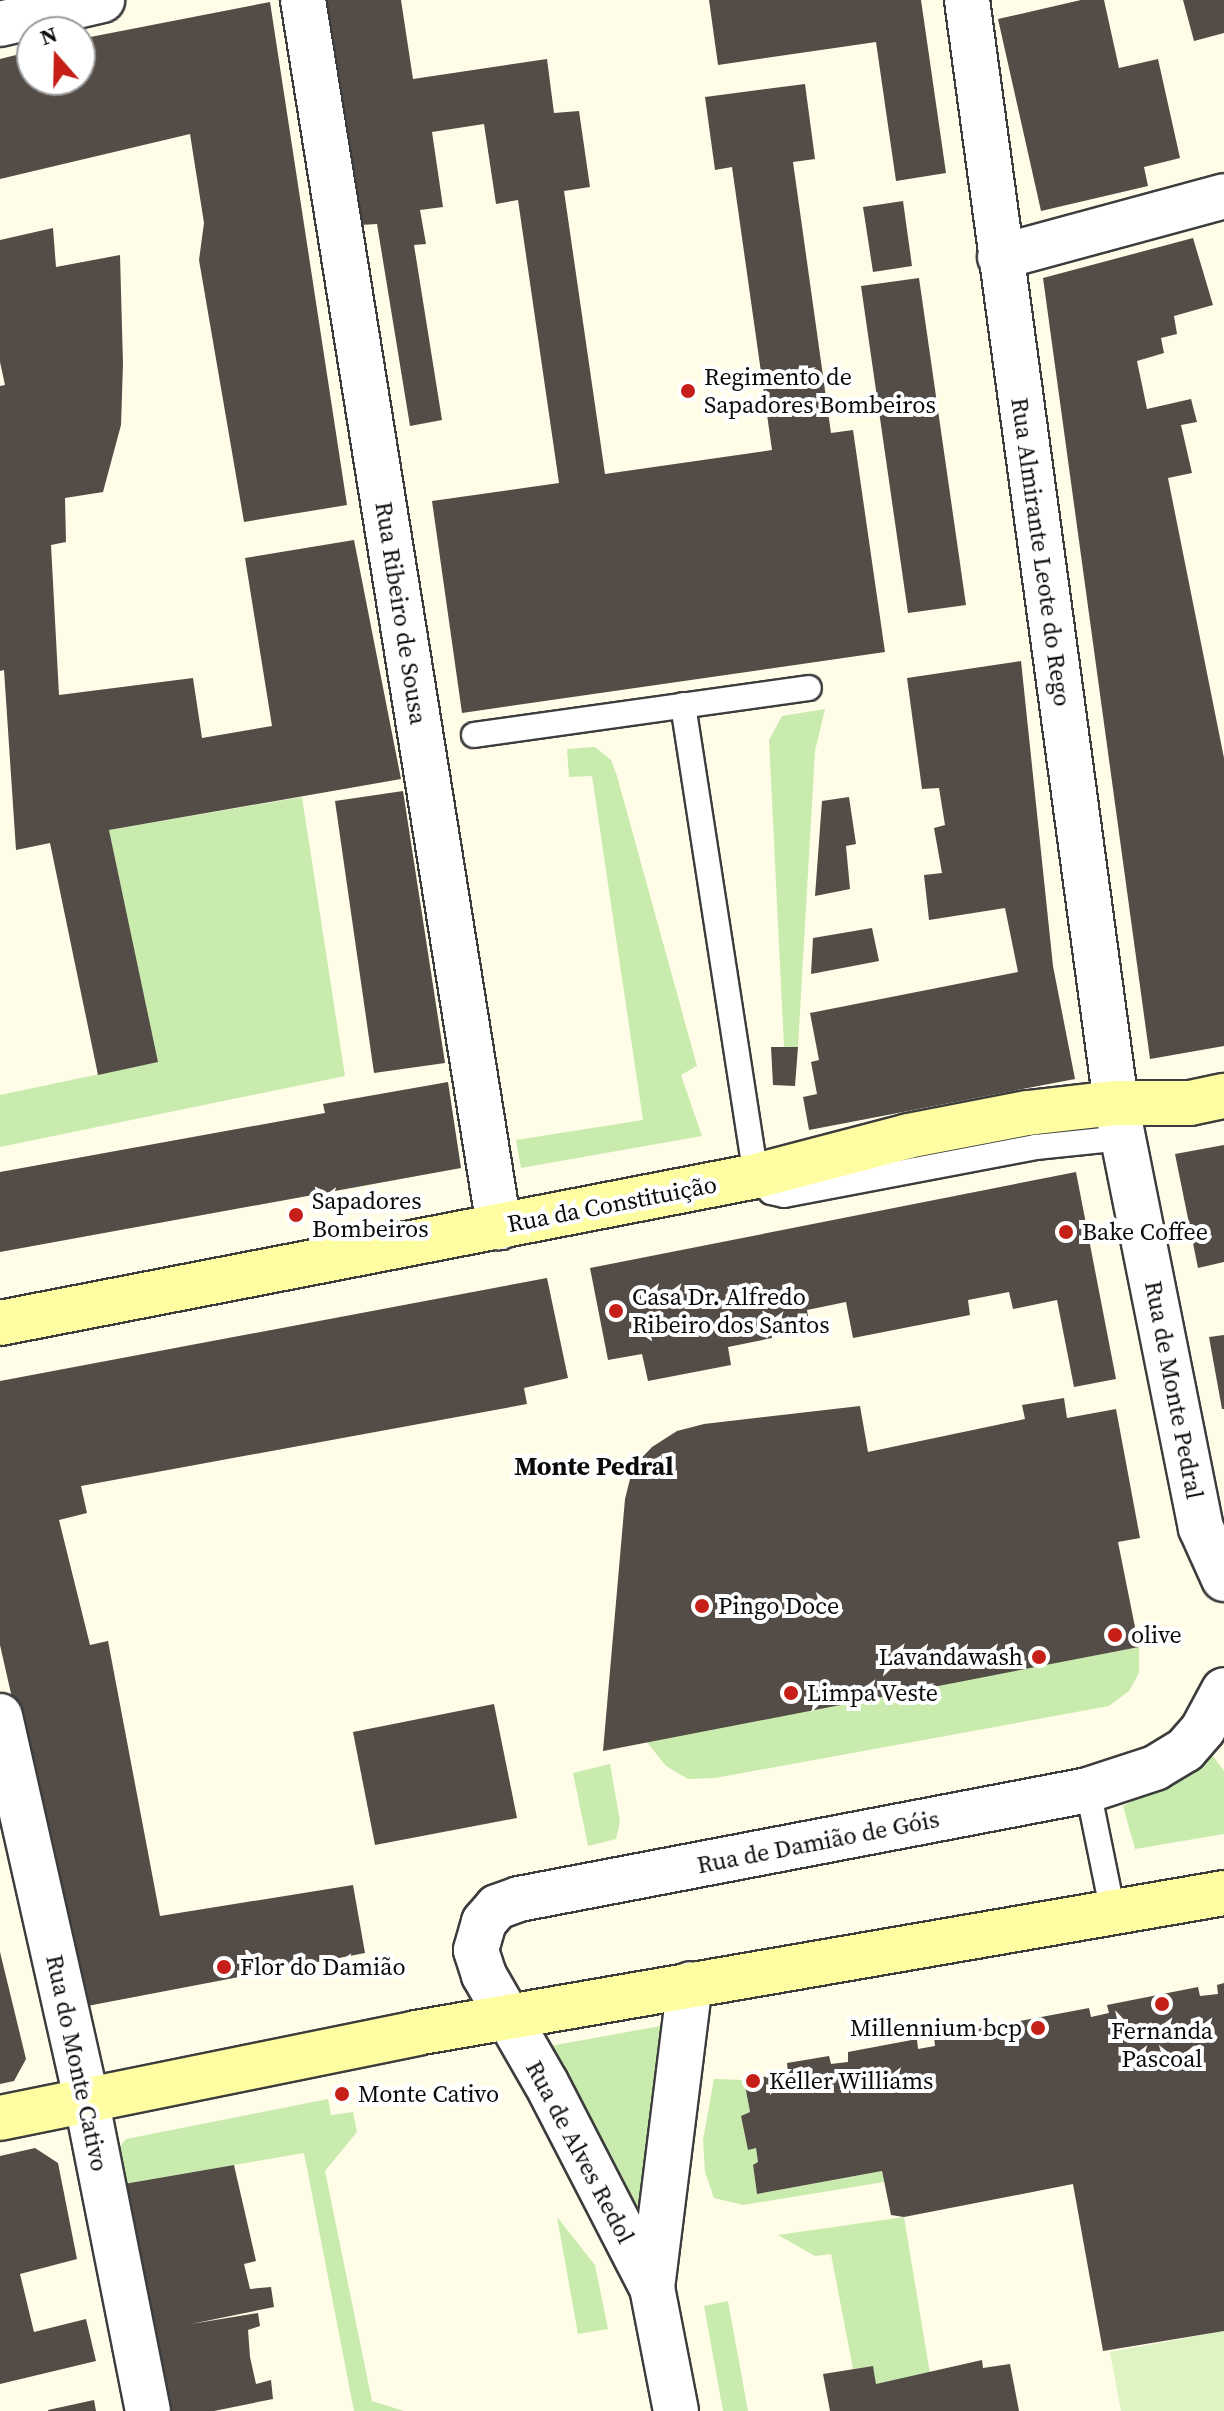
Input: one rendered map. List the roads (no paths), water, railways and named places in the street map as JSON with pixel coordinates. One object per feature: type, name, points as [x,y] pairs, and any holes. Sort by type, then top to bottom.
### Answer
[{"type":"main road","name":"Rua da Constituição","points":[[0,1323],[756,1176],[908,1136],[1028,1113],[1120,1121],[1224,1096]]},
{"type":"main road","points":[[0,2118],[86,2098],[690,1984],[1224,1893]]},
{"type":"street","points":[[0,24],[102,0]]},
{"type":"street","name":"Rua Ribeiro de Sousa","points":[[303,0],[499,1227]]},
{"type":"street","name":"Rua Almirante Leote do Rego","points":[[967,0],[1120,1121]]},
{"type":"street","points":[[1000,257],[1224,196]]},
{"type":"street","name":"Rua de Monte Pedral","points":[[1120,1121],[1201,1528],[1224,1579]]},
{"type":"street","name":"Rua de Damião de Góis","points":[[506,2018],[484,1975],[476,1950],[484,1922],[497,1907],[1088,1790],[1155,1768],[1185,1750],[1203,1729],[1224,1690]]},
{"type":"street","name":"Rua do Monte Cativo","points":[[0,1716],[86,2098],[148,2411]]},
{"type":"street","name":"Rua de Alves Redol","points":[[652,2288],[690,1984]]},
{"type":"street","name":"Rua de Alves Redol","points":[[506,2018],[546,2083],[652,2288],[676,2411]]},
{"type":"lane","points":[[474,735],[809,688]]},
{"type":"lane","points":[[683,705],[756,1176]]},
{"type":"lane","points":[[1088,1790],[1113,1913]]},
{"type":"place","name":"Regimento de Sapadores Bombeiros","points":[[688,391]]},
{"type":"place","name":"Sapadores Bombeiros","points":[[296,1215]]},
{"type":"place","name":"Bake Coffee","points":[[1066,1232]]},
{"type":"place","name":"Casa Dr. Alfredo Ribeiro dos Santos","points":[[616,1311]]},
{"type":"place","name":"Pingo Doce","points":[[702,1606]]},
{"type":"place","name":"olive","points":[[1115,1635]]},
{"type":"place","name":"Lavandawash","points":[[1039,1657]]},
{"type":"place","name":"Limpa Veste","points":[[791,1693]]},
{"type":"place","name":"Flor do Damião","points":[[224,1967]]},
{"type":"place","name":"Fernanda Pascoal","points":[[1162,2004]]},
{"type":"place","name":"Millennium bcp","points":[[1038,2028]]},
{"type":"place","name":"Keller Williams","points":[[753,2081]]},
{"type":"place","name":"Monte Cativo","points":[[342,2094]]},
{"type":"district","name":"Monte Pedral","points":[[594,1467]]}]
